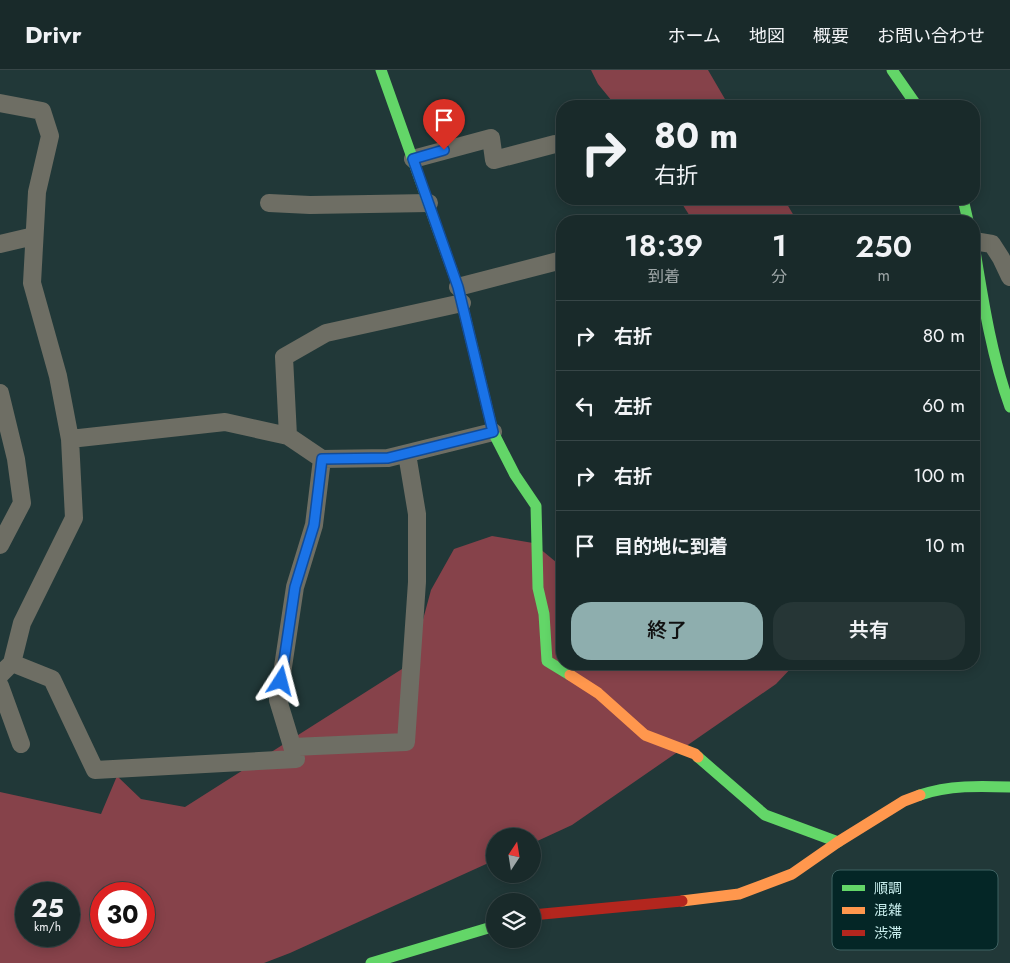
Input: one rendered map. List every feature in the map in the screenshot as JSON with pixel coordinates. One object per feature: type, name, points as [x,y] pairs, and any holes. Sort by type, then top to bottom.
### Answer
[{"type":"main road","points":[[381,70],[460,295],[493,432],[515,475],[536,506],[538,588],[544,614],[547,661],[556,667]]},
{"type":"main road","points":[[892,70],[913,100]]},
{"type":"main road","points":[[980,281],[990,340],[1000,383],[1010,407]]},
{"type":"main road","points":[[561,670],[598,693],[645,735],[695,754],[765,815],[838,842]]},
{"type":"main road","points":[[541,914],[739,894],[792,874],[838,842],[904,801],[934,790],[971,786],[1010,787]]},
{"type":"main road","points":[[371,963],[486,929]]},
{"type":"street","points":[[0,103],[42,110],[50,136],[37,192],[32,283],[58,376],[70,439],[74,518],[22,623],[6,669],[52,679],[94,770],[296,759],[278,700],[295,587],[314,525],[322,459]]},
{"type":"street","points":[[413,159],[490,138],[494,160],[555,144]]},
{"type":"street","points":[[269,203],[310,205],[429,203]]},
{"type":"street","points":[[0,244],[34,236]]},
{"type":"street","points":[[980,242],[992,244],[1010,277]]},
{"type":"street","points":[[288,436],[284,357],[326,333],[460,295],[556,262]]},
{"type":"street","points":[[0,393],[16,459],[22,503],[0,545]]},
{"type":"street","points":[[70,439],[225,422],[288,436],[322,459],[388,458],[493,432]]},
{"type":"street","points":[[293,747],[406,742],[417,582],[417,514],[407,454]]},
{"type":"street","points":[[0,686],[21,744]]},
{"type":"shaded area","points":[[591,70],[708,70],[726,100],[611,100],[598,84]]},
{"type":"shaded area","points":[[683,205],[788,205],[793,215],[689,215]]},
{"type":"shaded area","points":[[492,536],[533,543],[556,562],[556,670],[789,670],[776,684],[572,825],[541,839],[541,828],[486,828],[486,864],[264,963],[0,963],[0,792],[101,814],[117,776],[141,799],[185,807],[402,669],[421,627],[431,590],[454,549]]},
{"type":"traffic: fast","points":[[381,70],[458,287],[493,432],[515,475],[536,506],[538,588],[544,614],[547,661],[556,666]]},
{"type":"traffic: fast","points":[[892,70],[913,100]]},
{"type":"traffic: fast","points":[[964,205],[967,215]]},
{"type":"traffic: fast","points":[[980,282],[993,347],[1010,407]]},
{"type":"traffic: fast","points":[[562,670],[570,675]]},
{"type":"traffic: fast","points":[[698,757],[765,815],[838,842]]},
{"type":"traffic: fast","points":[[920,795],[953,788],[976,786],[1010,787]]},
{"type":"traffic: fast","points":[[371,963],[486,929]]},
{"type":"traffic: slow","points":[[570,675],[598,693],[645,735],[695,754],[698,757]]},
{"type":"traffic: slow","points":[[682,901],[739,894],[792,874],[838,842],[904,801],[920,795]]},
{"type":"traffic: jam","points":[[541,914],[682,901]]},
{"type":"route","points":[[281,681],[295,587],[314,525],[322,459],[388,458],[493,432],[458,287],[413,159],[444,150]]}]
